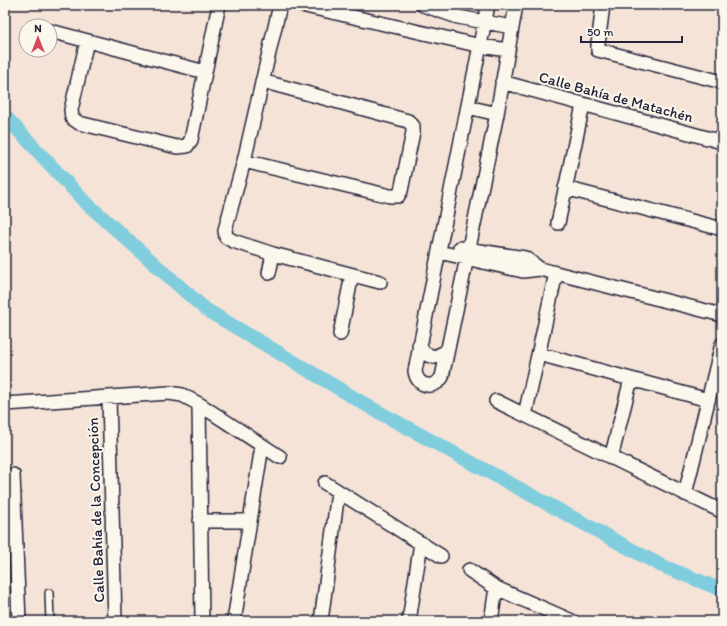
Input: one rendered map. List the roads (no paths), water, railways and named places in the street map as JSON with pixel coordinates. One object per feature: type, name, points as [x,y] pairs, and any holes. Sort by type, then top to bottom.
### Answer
[{"type":"street","points":[[87,41],[71,110],[72,118],[79,122],[177,147],[187,146],[191,140],[219,5]]},
{"type":"street","points":[[280,5],[244,161],[225,230],[226,237],[233,241],[273,254],[380,282]]},
{"type":"street","points":[[301,5],[481,46],[508,50]]},
{"type":"street","points":[[423,5],[458,17],[512,27]]},
{"type":"street","points":[[488,5],[486,22],[419,345],[415,371],[418,380],[425,385],[437,383],[442,377],[497,114],[516,5]]},
{"type":"street","points":[[603,5],[598,50],[722,82]]},
{"type":"street","points":[[58,33],[205,72]]},
{"type":"street","points":[[244,161],[390,196],[398,196],[401,191],[413,132],[413,126],[408,121],[262,81]]},
{"type":"street","name":"Calle Bahía de Matachén","points":[[502,82],[722,142]]},
{"type":"street","points":[[558,223],[583,105]]},
{"type":"street","points":[[468,107],[497,114]]},
{"type":"street","points":[[565,188],[722,230]]},
{"type":"street","points":[[439,248],[468,254],[525,258],[540,269],[722,315]]},
{"type":"street","points":[[269,274],[273,254]]},
{"type":"street","points":[[525,415],[556,273]]},
{"type":"street","points":[[340,334],[352,275]]},
{"type":"street","points":[[685,494],[722,344]]},
{"type":"street","points":[[419,345],[425,354],[435,357],[445,352],[448,348]]},
{"type":"street","points":[[538,354],[708,400]]},
{"type":"street","points":[[612,458],[631,379]]},
{"type":"street","points":[[5,404],[169,393],[182,395],[199,404],[280,457]]},
{"type":"street","name":"Calle Bahía de la Concepción","points":[[109,398],[115,621]]},
{"type":"street","points":[[496,401],[719,510]]},
{"type":"street","points":[[199,404],[202,621]]},
{"type":"street","points":[[234,621],[262,446]]},
{"type":"street","points":[[13,475],[9,498],[19,621]]},
{"type":"street","points":[[325,483],[441,556]]},
{"type":"street","points":[[321,621],[338,492]]},
{"type":"street","points":[[200,521],[250,521]]},
{"type":"street","points":[[409,621],[421,543]]},
{"type":"street","points":[[469,570],[496,588],[572,621]]},
{"type":"street","points":[[491,621],[496,588]]},
{"type":"lane","points":[[49,593],[50,621]]},
{"type":"waterway","points":[[5,116],[83,200],[205,309],[373,409],[660,565],[722,590]]}]
